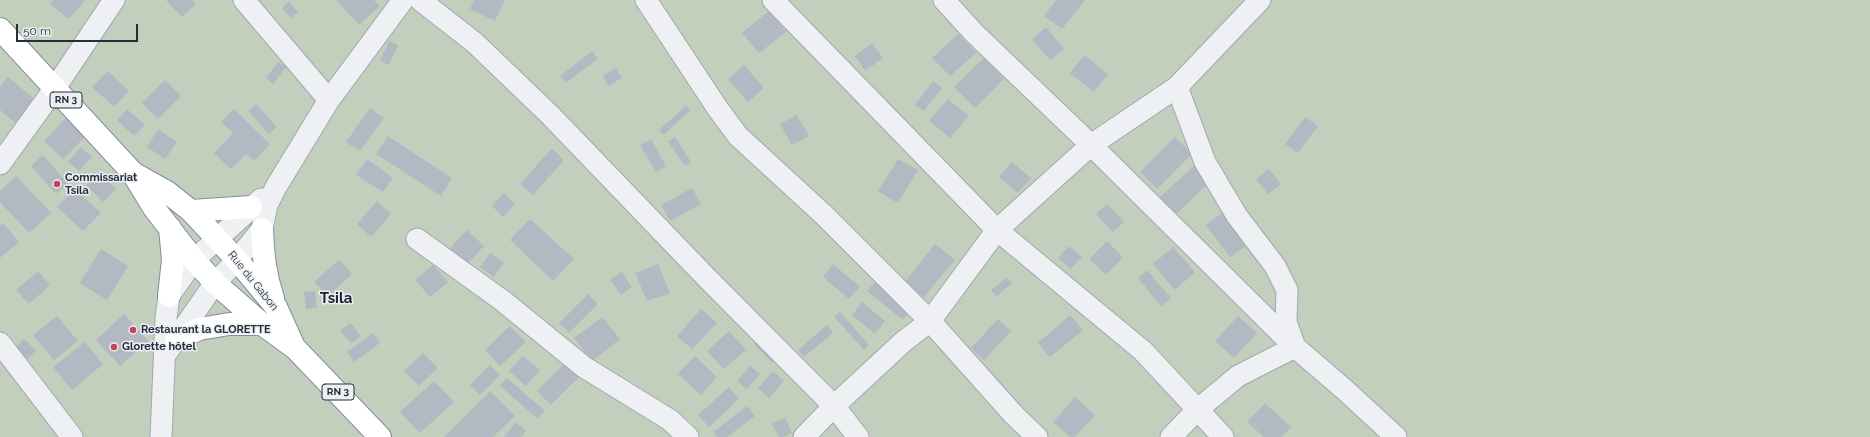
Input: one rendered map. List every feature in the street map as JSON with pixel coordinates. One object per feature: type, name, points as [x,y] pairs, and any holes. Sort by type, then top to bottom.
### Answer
[{"type":"highway","name":"RN 3","points":[[0,29],[132,172],[154,208],[194,260]]},
{"type":"highway","name":"RN 3","points":[[132,172],[167,192],[191,211],[217,239]]},
{"type":"highway","points":[[191,211],[252,207]]},
{"type":"highway","points":[[170,228],[173,260],[170,296]]},
{"type":"highway","points":[[262,229],[263,258],[267,282],[276,307]]},
{"type":"highway","name":"Rue du Gabon","points":[[217,239],[237,260],[276,307],[295,348]]},
{"type":"highway","name":"Rue du Gabon","points":[[194,260],[215,283],[262,324],[295,348],[380,437]]},
{"type":"highway","points":[[170,348],[199,329],[229,324],[262,324]]},
{"type":"street","points":[[0,164],[56,88],[114,0]]},
{"type":"street","points":[[244,0],[329,100]]},
{"type":"street","points":[[170,348],[215,283],[237,260],[262,229],[267,205],[276,187],[329,100],[403,0]]},
{"type":"street","points":[[420,0],[475,43],[550,115],[834,406],[858,437]]},
{"type":"street","points":[[646,0],[718,109],[738,136],[824,215],[930,321],[1014,415],[1036,437]]},
{"type":"street","points":[[773,0],[997,230],[1143,351],[1223,437]]},
{"type":"street","points":[[944,0],[974,33],[1091,145],[1295,347],[1346,390],[1396,437]]},
{"type":"street","points":[[804,437],[834,406],[903,342],[930,321],[997,230],[1091,145],[1177,87],[1260,0]]},
{"type":"street","points":[[1177,87],[1205,162],[1237,216],[1275,266],[1287,290],[1286,322],[1295,347]]},
{"type":"street","points":[[160,437],[170,348],[166,318],[170,296],[184,271],[194,260],[276,187]]},
{"type":"street","points":[[417,239],[503,301],[584,367],[670,420],[688,437]]},
{"type":"street","points":[[0,343],[72,437]]},
{"type":"street","points":[[1171,437],[1197,410],[1238,376],[1295,347]]},
{"type":"green space","points":[[0,0],[1870,0],[1870,437],[0,437]]},
{"type":"building","points":[[53,0],[85,1],[69,19],[50,4]]},
{"type":"building","points":[[166,0],[193,0],[196,4],[182,17]]},
{"type":"building","points":[[336,0],[374,0],[380,6],[359,25]]},
{"type":"building","points":[[474,0],[505,0],[495,21],[470,9]]},
{"type":"building","points":[[1056,0],[1085,0],[1062,29],[1044,16]]},
{"type":"building","points":[[289,1],[298,12],[291,18],[282,8]]},
{"type":"building","points":[[769,11],[786,32],[759,53],[742,33]]},
{"type":"building","points":[[1046,27],[1064,49],[1050,60],[1032,39]]},
{"type":"building","points":[[958,34],[976,53],[950,76],[932,58]]},
{"type":"building","points":[[389,41],[398,45],[389,65],[380,61]]},
{"type":"building","points":[[872,43],[883,58],[865,71],[855,56]]},
{"type":"building","points":[[592,51],[598,59],[566,83],[560,76]]},
{"type":"building","points":[[1084,55],[1108,74],[1094,92],[1070,73]]},
{"type":"building","points":[[984,58],[1004,79],[975,108],[954,87]]},
{"type":"building","points":[[278,62],[286,67],[273,84],[266,78]]},
{"type":"building","points":[[744,65],[764,88],[748,102],[728,79]]},
{"type":"building","points":[[616,68],[622,78],[608,86],[603,76]]},
{"type":"building","points":[[108,71],[129,91],[114,107],[92,87]]},
{"type":"building","points":[[8,77],[38,102],[18,125],[0,110],[0,87]]},
{"type":"building","points":[[165,80],[181,96],[158,119],[142,103]]},
{"type":"building","points":[[933,81],[942,88],[924,111],[915,105]]},
{"type":"building","points":[[948,99],[969,116],[950,138],[929,121]]},
{"type":"building","points":[[256,104],[277,127],[269,134],[248,111]]},
{"type":"building","points":[[686,106],[690,111],[663,135],[659,130]]},
{"type":"building","points":[[370,108],[384,118],[360,151],[346,142]]},
{"type":"building","points":[[127,109],[145,125],[134,136],[117,120]]},
{"type":"building","points":[[234,109],[270,144],[254,161],[246,154],[231,169],[214,153],[233,133],[221,122]]},
{"type":"building","points":[[797,115],[809,136],[792,145],[780,124]]},
{"type":"building","points":[[1305,117],[1318,126],[1298,153],[1285,144]]},
{"type":"building","points":[[66,118],[85,137],[63,159],[44,141]]},
{"type":"building","points":[[158,129],[177,142],[165,159],[147,147]]},
{"type":"building","points":[[388,136],[452,178],[441,196],[376,154]]},
{"type":"building","points":[[675,137],[691,162],[685,166],[668,141]]},
{"type":"building","points":[[1175,137],[1192,154],[1157,189],[1140,172]]},
{"type":"building","points":[[651,139],[666,166],[656,172],[640,145]]},
{"type":"building","points":[[81,147],[92,157],[79,171],[68,162]]},
{"type":"building","points":[[552,148],[564,160],[533,195],[520,184]]},
{"type":"building","points":[[43,155],[68,184],[56,194],[31,166]]},
{"type":"building","points":[[367,159],[393,178],[383,192],[356,175]]},
{"type":"building","points":[[898,159],[918,170],[898,203],[878,191]]},
{"type":"building","points":[[1012,162],[1031,178],[1018,193],[999,177]]},
{"type":"building","points":[[1195,165],[1211,181],[1176,214],[1160,197]]},
{"type":"building","points":[[1269,169],[1281,184],[1268,194],[1256,179]]},
{"type":"building","points":[[99,172],[116,189],[103,202],[86,185]]},
{"type":"building","points":[[16,176],[51,213],[29,233],[0,202],[0,191]]},
{"type":"building","points":[[692,188],[701,204],[670,221],[661,205]]},
{"type":"building","points":[[75,189],[101,213],[83,231],[57,207]]},
{"type":"building","points":[[504,193],[515,204],[503,217],[492,206]]},
{"type":"building","points":[[377,201],[391,214],[371,237],[357,224]]},
{"type":"building","points":[[1107,204],[1124,222],[1113,232],[1096,214]]},
{"type":"building","points":[[1225,211],[1249,244],[1230,257],[1206,225]]},
{"type":"building","points":[[530,219],[574,259],[553,281],[510,240]]},
{"type":"building","points":[[3,223],[19,242],[0,258],[0,225]]},
{"type":"building","points":[[467,230],[484,246],[467,264],[450,248]]},
{"type":"building","points":[[1107,241],[1123,257],[1106,275],[1089,259]]},
{"type":"building","points":[[935,244],[955,260],[924,297],[905,282]]},
{"type":"building","points":[[1069,246],[1082,257],[1071,269],[1058,258]]},
{"type":"building","points":[[1173,247],[1195,272],[1175,290],[1153,264]]},
{"type":"building","points":[[101,249],[128,266],[107,300],[80,283]]},
{"type":"building","points":[[490,253],[504,263],[494,277],[480,267]]},
{"type":"building","points":[[339,260],[352,274],[328,296],[314,282]]},
{"type":"building","points":[[658,264],[670,293],[647,301],[635,273]]},
{"type":"building","points":[[833,264],[860,287],[849,299],[823,277]]},
{"type":"building","points":[[433,265],[448,282],[430,297],[415,280]]},
{"type":"building","points":[[1147,270],[1171,298],[1161,306],[1138,278]]},
{"type":"building","points":[[38,271],[50,285],[29,304],[16,290]]},
{"type":"building","points":[[622,272],[632,287],[621,295],[610,280]]},
{"type":"building","points":[[1007,277],[1012,283],[997,296],[991,290]]},
{"type":"building","points":[[876,281],[912,310],[903,320],[867,291]]},
{"type":"building","points":[[315,291],[317,308],[306,309],[304,292]]},
{"type":"building","points":[[588,294],[598,304],[569,333],[559,323]]},
{"type":"building","points":[[862,302],[885,321],[875,334],[852,315]]},
{"type":"building","points":[[701,309],[717,323],[692,349],[677,336]]},
{"type":"building","points":[[840,312],[869,345],[864,350],[834,317]]},
{"type":"building","points":[[124,314],[148,341],[120,366],[96,340]]},
{"type":"building","points":[[1070,315],[1083,330],[1050,357],[1038,343]]},
{"type":"building","points":[[57,316],[78,341],[54,360],[33,335]]},
{"type":"building","points":[[1238,316],[1257,333],[1234,358],[1215,341]]},
{"type":"building","points":[[602,317],[620,339],[592,361],[574,338]]},
{"type":"building","points":[[998,319],[1011,331],[984,360],[971,348]]},
{"type":"building","points":[[350,323],[361,336],[351,343],[340,331]]},
{"type":"building","points":[[827,325],[833,333],[804,357],[798,350]]},
{"type":"building","points":[[510,326],[526,342],[500,366],[485,350]]},
{"type":"building","points":[[729,331],[746,350],[724,369],[707,351]]},
{"type":"building","points":[[373,333],[380,343],[354,362],[347,352]]},
{"type":"building","points":[[760,338],[778,356],[772,363],[754,344]]},
{"type":"building","points":[[24,339],[36,350],[28,359],[16,347]]},
{"type":"building","points":[[85,342],[103,364],[72,390],[53,367]]},
{"type":"building","points":[[423,353],[438,368],[419,386],[404,371]]},
{"type":"building","points":[[523,356],[540,370],[526,386],[509,371]]},
{"type":"building","points":[[695,356],[717,377],[701,395],[678,374]]},
{"type":"building","points":[[567,361],[581,375],[551,405],[537,391]]},
{"type":"building","points":[[490,365],[500,375],[480,395],[470,385]]},
{"type":"building","points":[[750,366],[760,374],[747,389],[737,381]]},
{"type":"building","points":[[773,371],[784,381],[769,398],[758,388]]},
{"type":"building","points":[[507,378],[545,411],[538,419],[500,386]]},
{"type":"building","points":[[434,381],[454,402],[420,433],[400,412]]},
{"type":"building","points":[[729,387],[739,399],[709,427],[698,415]]},
{"type":"building","points":[[490,391],[515,416],[493,437],[444,437]]},
{"type":"building","points":[[1075,397],[1095,415],[1075,437],[1070,437],[1053,422]]},
{"type":"building","points":[[1265,403],[1291,427],[1282,437],[1264,437],[1247,422]]},
{"type":"building","points":[[747,406],[755,416],[727,437],[717,437],[713,432]]},
{"type":"building","points":[[785,418],[792,433],[779,437],[772,424]]},
{"type":"building","points":[[516,422],[526,431],[521,437],[504,437]]},
{"type":"place","name":"Commissariat Tsila","points":[[57,184]]},
{"type":"place","name":"Restaurant la GLORETTE","points":[[133,330]]},
{"type":"place","name":"Glorette hôtel","points":[[114,347]]},
{"type":"district","name":"Tsila","points":[[336,298]]}]
